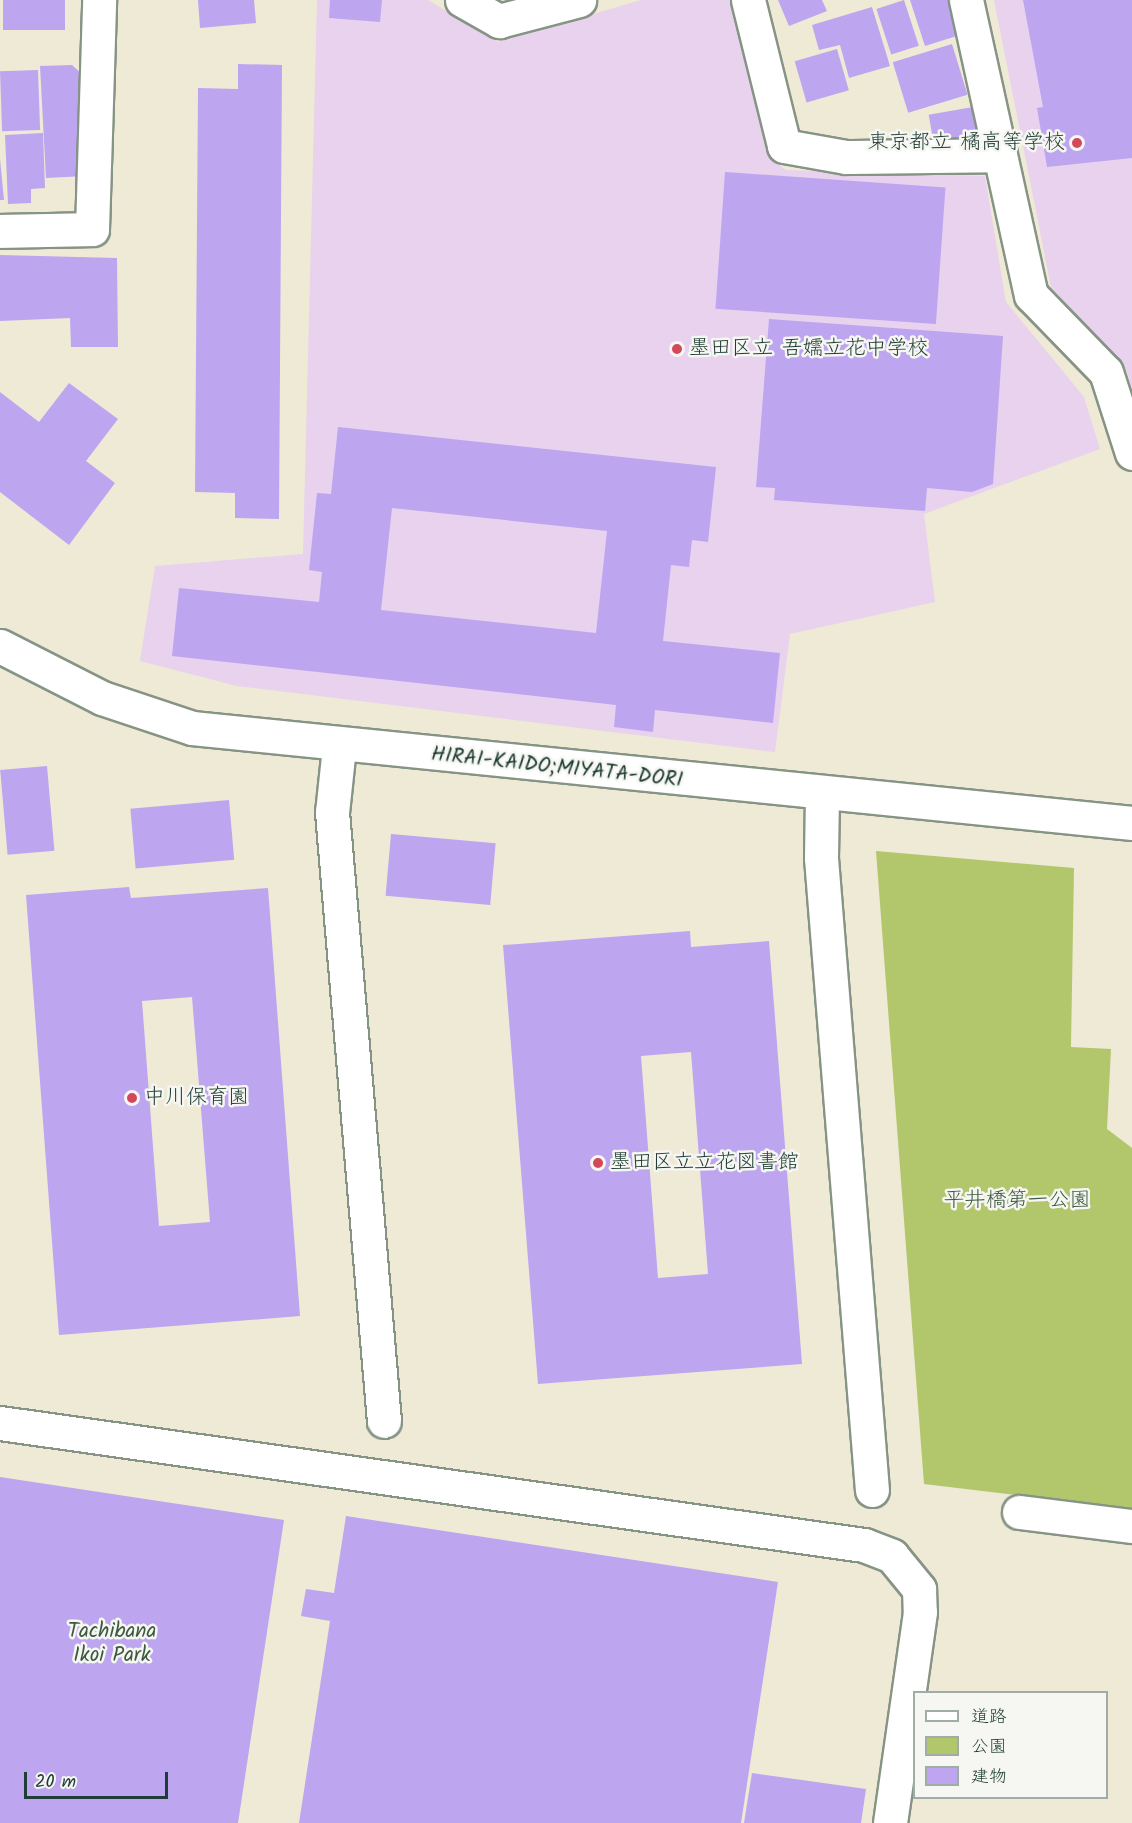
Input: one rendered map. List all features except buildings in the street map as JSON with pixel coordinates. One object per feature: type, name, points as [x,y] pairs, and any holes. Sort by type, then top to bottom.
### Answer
[{"type":"street","points":[[0,231],[92,229],[99,0]]},
{"type":"street","points":[[462,0],[500,21],[579,0]]},
{"type":"street","points":[[748,0],[784,146],[846,157],[999,155]]},
{"type":"street","points":[[966,0],[1031,295],[1106,372],[1116,389],[1132,453]]},
{"type":"street","name":"HIRAI-KAIDO;MIYATA-DORI","points":[[6,656],[102,698],[192,728],[339,747],[1132,823]]},
{"type":"street","points":[[339,747],[332,812],[384,1421]]},
{"type":"street","points":[[822,794],[821,858],[872,1490]]},
{"type":"street","points":[[0,1423],[864,1545],[892,1556],[919,1589],[920,1611],[890,1823]]},
{"type":"street","points":[[1019,1512],[1132,1526]]},
{"type":"shaded area","name":"墨田区立 吾嬬立花中学校","points":[[317,0],[428,0],[498,42],[641,0],[732,0],[771,159],[786,170],[985,176],[1006,302],[1084,397],[1100,449],[924,514],[935,602],[790,634],[775,752],[237,686],[140,661],[155,566],[303,554]]},
{"type":"shaded area","name":"東京都立 橘高等学校","points":[[994,0],[1132,0],[1132,390],[1127,372],[1051,287]]},
{"type":"green space","name":"平井橋第一公園","points":[[876,851],[1074,868],[1071,1047],[1111,1049],[1107,1129],[1132,1148],[1132,1509],[924,1484]]},
{"type":"place","name":"東京都立 橘高等学校","points":[[1077,143]]},
{"type":"place","name":"墨田区立 吾嬬立花中学校","points":[[677,349]]},
{"type":"place","name":"中川保育園","points":[[132,1098]]},
{"type":"place","name":"墨田区立立花図書館","points":[[598,1163]]},
{"type":"park label","name":"Tachibana Ikoi Park","points":[[112,1644]]}]
